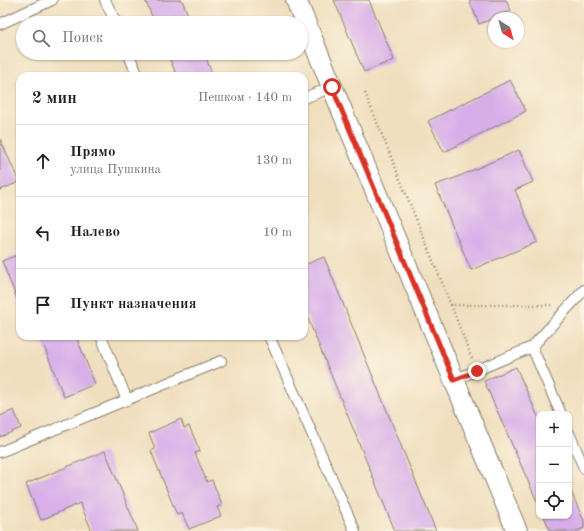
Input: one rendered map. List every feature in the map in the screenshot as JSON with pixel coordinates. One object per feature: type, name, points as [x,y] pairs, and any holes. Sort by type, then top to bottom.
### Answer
[{"type":"street","points":[[296,0],[303,16]]},
{"type":"street","points":[[308,29],[517,531]]},
{"type":"lane","points":[[17,16],[52,0]]},
{"type":"lane","points":[[105,0],[113,16]]},
{"type":"lane","points":[[0,24],[16,17]]},
{"type":"lane","points":[[131,60],[136,72]]},
{"type":"lane","points":[[308,96],[332,87]]},
{"type":"lane","points":[[454,380],[532,347],[584,290]]},
{"type":"lane","points":[[103,340],[127,400]]},
{"type":"lane","points":[[271,340],[355,531]]},
{"type":"lane","points":[[532,347],[560,411]]},
{"type":"lane","points":[[0,452],[221,361]]},
{"type":"lane","points":[[572,440],[584,468]]},
{"type":"path","points":[[364,94],[477,371]]},
{"type":"path","points":[[451,306],[571,304]]},
{"type":"building","points":[[145,0],[182,0],[188,16],[152,16]]},
{"type":"building","points":[[334,0],[369,0],[394,60],[364,72]]},
{"type":"building","points":[[469,0],[506,0],[511,11],[488,12],[488,20],[479,24]]},
{"type":"building","points":[[170,60],[207,60],[211,72],[175,72]]},
{"type":"building","points":[[510,80],[526,111],[444,152],[428,121]]},
{"type":"building","points":[[0,138],[16,175],[16,183],[0,190]]},
{"type":"building","points":[[519,150],[533,182],[515,190],[537,242],[471,270],[435,185],[455,178]]},
{"type":"building","points":[[16,256],[16,296],[2,261]]},
{"type":"building","points":[[324,257],[436,531],[395,531],[308,319],[308,263]]},
{"type":"building","points":[[42,340],[78,340],[95,384],[64,397]]},
{"type":"building","points":[[516,367],[536,412],[536,499],[484,381]]},
{"type":"building","points":[[14,410],[21,428],[0,437],[0,416]]},
{"type":"building","points":[[181,419],[184,428],[189,426],[200,451],[195,453],[207,482],[212,480],[222,505],[217,507],[221,516],[189,529],[182,513],[177,515],[151,451],[155,449],[149,433]]},
{"type":"building","points":[[105,451],[138,531],[92,531],[80,503],[41,520],[26,484]]},
{"type":"building","points":[[572,494],[584,521],[584,528],[577,531],[550,531],[545,519],[572,519]]},
{"type":"route","points":[[332,87],[454,380],[477,371]]}]
